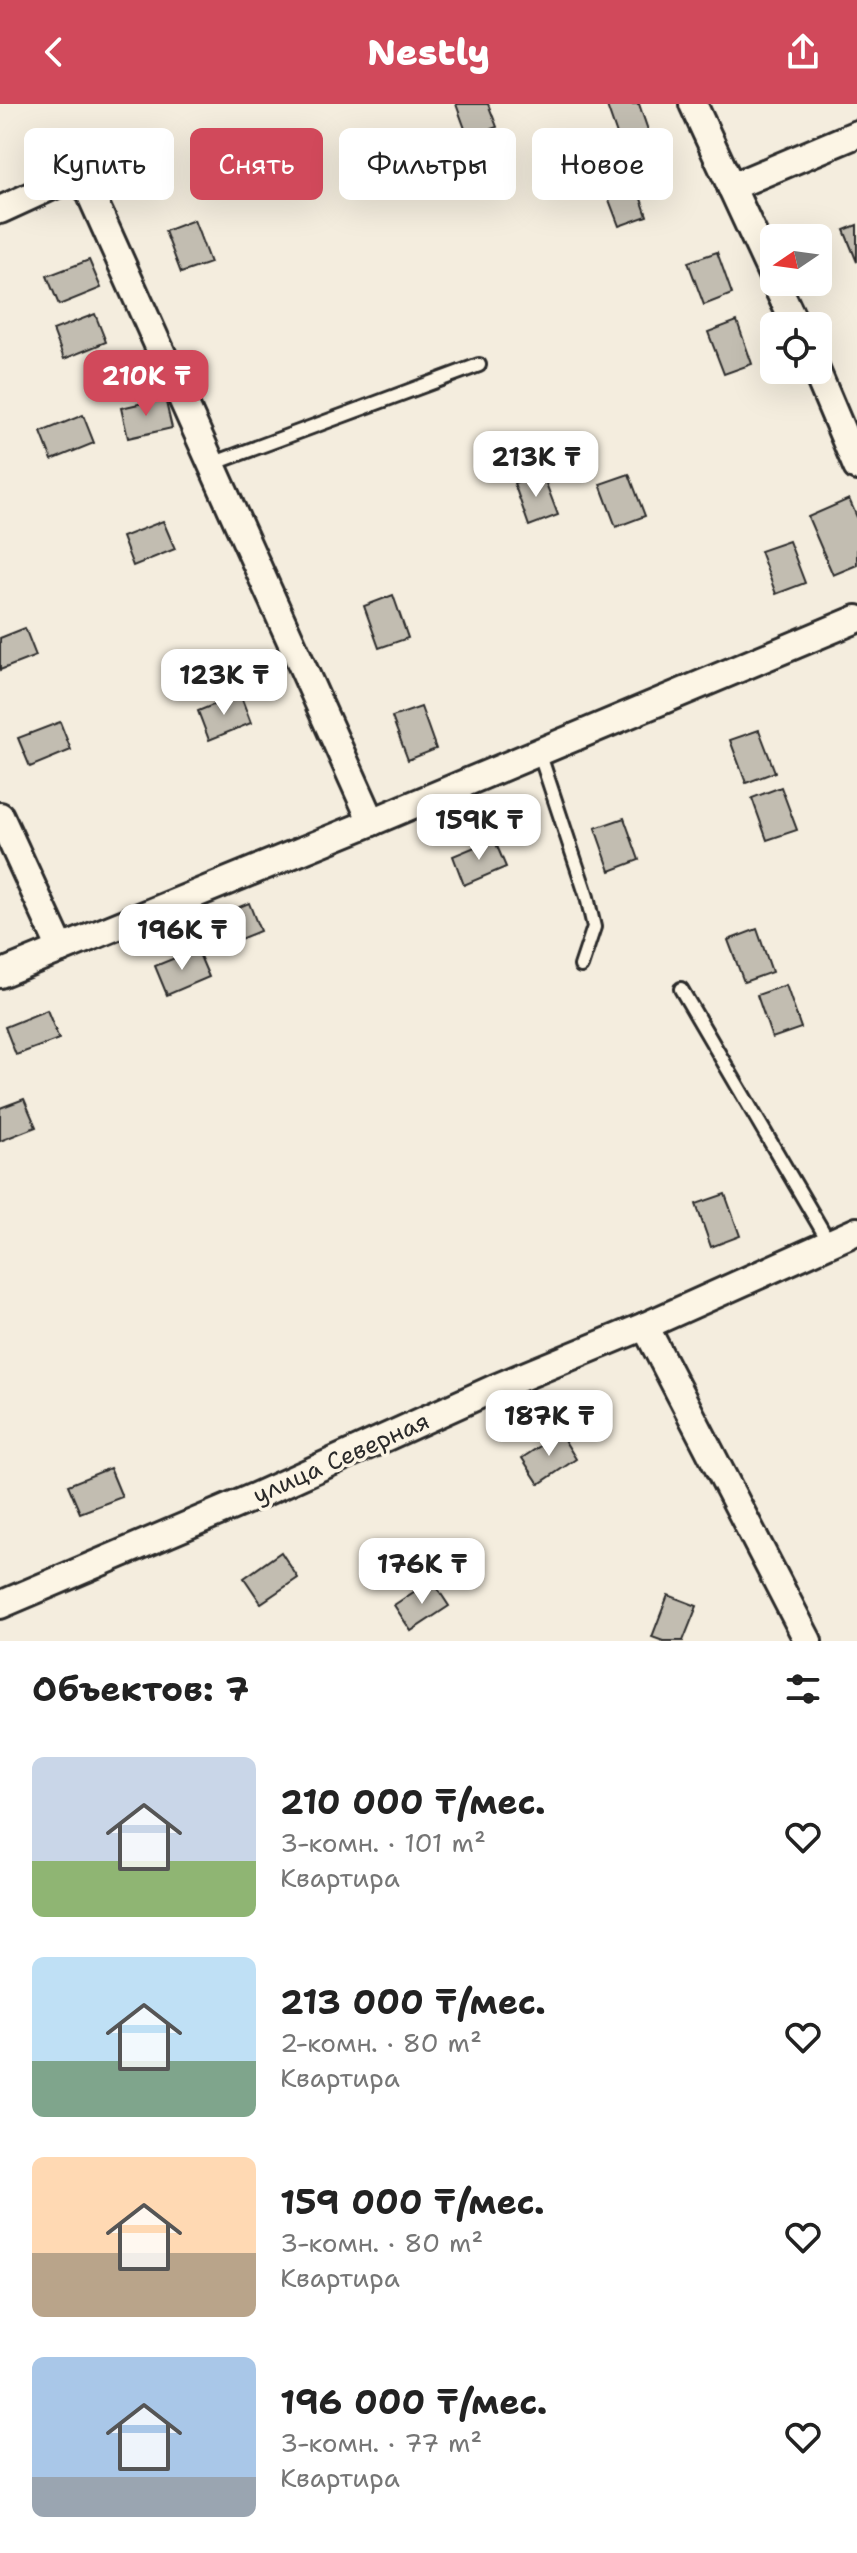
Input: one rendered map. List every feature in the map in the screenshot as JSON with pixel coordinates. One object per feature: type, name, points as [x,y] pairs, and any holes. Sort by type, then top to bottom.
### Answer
[{"type":"street","points":[[693,104],[760,249]]},
{"type":"street","points":[[731,187],[857,134]]},
{"type":"street","points":[[0,210],[81,173],[372,822]]},
{"type":"street","points":[[822,384],[857,467]]},
{"type":"street","points":[[0,974],[857,619]]},
{"type":"street","points":[[0,816],[61,949]]},
{"type":"street","name":"улица Северная","points":[[0,1605],[254,1497],[495,1388],[645,1326],[857,1231]]},
{"type":"street","points":[[645,1326],[808,1641]]},
{"type":"lane","points":[[212,464],[479,365]]},
{"type":"lane","points":[[539,752],[594,927],[581,966]]},
{"type":"lane","points":[[681,989],[829,1242]]},
{"type":"building","points":[[456,104],[488,104],[497,127],[465,128]]},
{"type":"building","points":[[639,104],[647,128],[615,128],[607,106]]},
{"type":"building","points":[[609,200],[641,200],[647,216],[619,226]]},
{"type":"building","points":[[194,220],[210,263],[181,273],[165,231]]},
{"type":"building","points":[[857,225],[857,262],[844,230]]},
{"type":"building","points":[[717,252],[732,294],[704,305],[688,262]]},
{"type":"building","points":[[89,260],[101,288],[59,305],[47,276]]},
{"type":"building","points":[[95,314],[106,342],[64,359],[53,330]]},
{"type":"building","points":[[737,321],[752,364],[724,374],[708,332]]},
{"type":"building","points":[[165,398],[172,428],[128,438],[121,408]]},
{"type":"building","points":[[83,415],[94,443],[52,460],[41,432]]},
{"type":"building","points":[[542,473],[558,515],[529,526],[514,483]]},
{"type":"building","points":[[629,474],[645,516],[616,527],[600,484]]},
{"type":"building","points":[[849,499],[857,517],[857,565],[833,575],[808,517]]},
{"type":"building","points":[[163,521],[175,549],[133,566],[122,537]]},
{"type":"building","points":[[789,541],[805,583],[776,594],[760,551]]},
{"type":"building","points":[[393,595],[408,638],[379,648],[364,606]]},
{"type":"building","points":[[25,628],[36,656],[0,670],[0,638]]},
{"type":"building","points":[[240,694],[251,723],[209,740],[198,711]]},
{"type":"building","points":[[421,707],[436,749],[408,760],[392,717]]},
{"type":"building","points":[[60,722],[71,750],[30,767],[18,738]]},
{"type":"building","points":[[759,730],[775,772],[746,783],[730,740]]},
{"type":"building","points":[[781,787],[797,830],[767,840],[752,798]]},
{"type":"building","points":[[624,818],[639,860],[610,871],[595,828]]},
{"type":"building","points":[[494,839],[506,867],[464,885],[453,856]]},
{"type":"building","points":[[249,903],[260,931],[218,948],[207,920]]},
{"type":"building","points":[[757,929],[772,972],[744,982],[728,940]]},
{"type":"building","points":[[197,949],[209,977],[167,995],[155,966]]},
{"type":"building","points":[[786,985],[801,1028],[772,1038],[757,995]]},
{"type":"building","points":[[47,1010],[59,1039],[16,1055],[5,1027]]},
{"type":"building","points":[[24,1099],[36,1127],[0,1141],[0,1108]]},
{"type":"building","points":[[725,1194],[740,1236],[711,1247],[696,1204]]},
{"type":"building","points":[[560,1433],[576,1459],[539,1484],[522,1458]]},
{"type":"building","points":[[110,1468],[122,1497],[80,1513],[68,1485]]},
{"type":"building","points":[[281,1552],[298,1578],[261,1603],[244,1578]]},
{"type":"building","points":[[432,1580],[449,1606],[411,1631],[394,1605]]},
{"type":"building","points":[[668,1595],[697,1606],[683,1641],[663,1641],[652,1637]]}]
